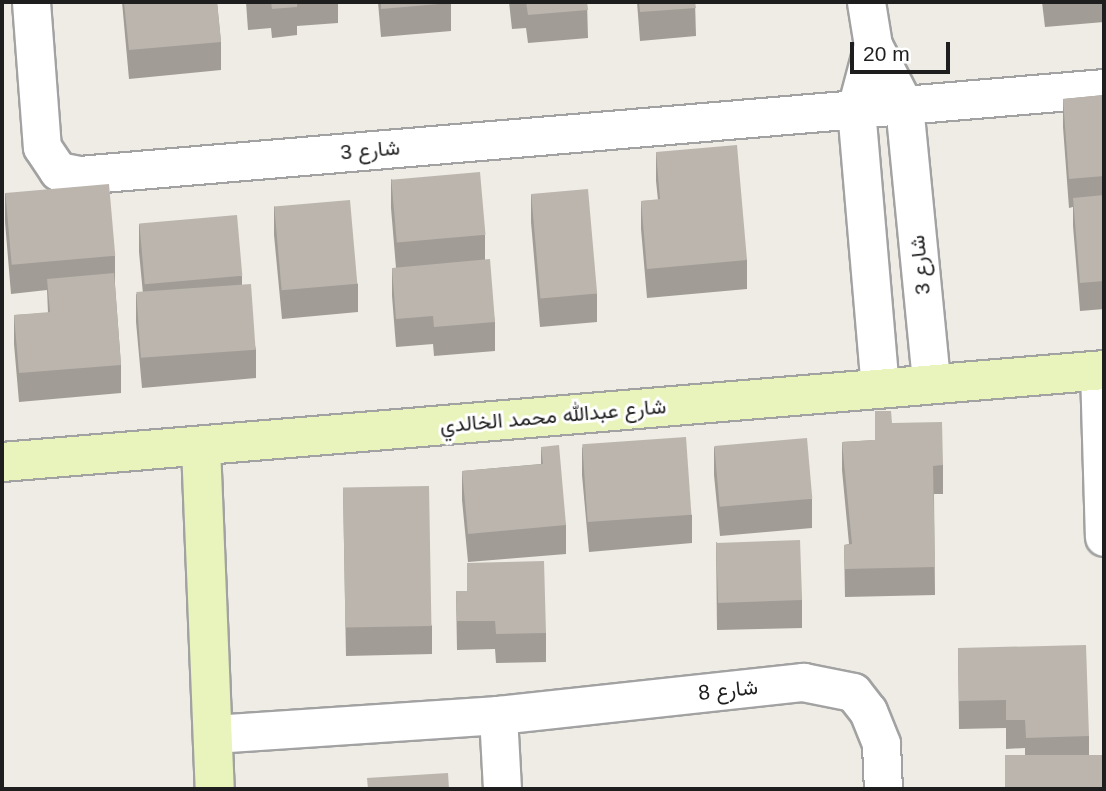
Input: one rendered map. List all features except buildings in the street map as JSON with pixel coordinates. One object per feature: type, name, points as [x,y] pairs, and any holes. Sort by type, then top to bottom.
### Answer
[{"type":"street","name":"شارع 3","points":[[31,2],[42,147],[50,164],[68,174],[1104,88]]},
{"type":"street","name":"شارع 3","points":[[866,2],[873,45],[904,105],[931,382]]},
{"type":"street","name":"شارع 3","points":[[873,45],[856,109],[880,387]]},
{"type":"street","name":"شارع عبدالله محمد الخالدي","points":[[2,462],[201,447],[931,382],[1102,370]]},
{"type":"street","points":[[1102,370],[1104,537]]},
{"type":"street","points":[[201,447],[215,789]]},
{"type":"street","name":"شارع 8","points":[[213,734],[498,715],[803,682],[853,692],[881,744],[883,789]]},
{"type":"street","points":[[498,715],[502,789]]}]
